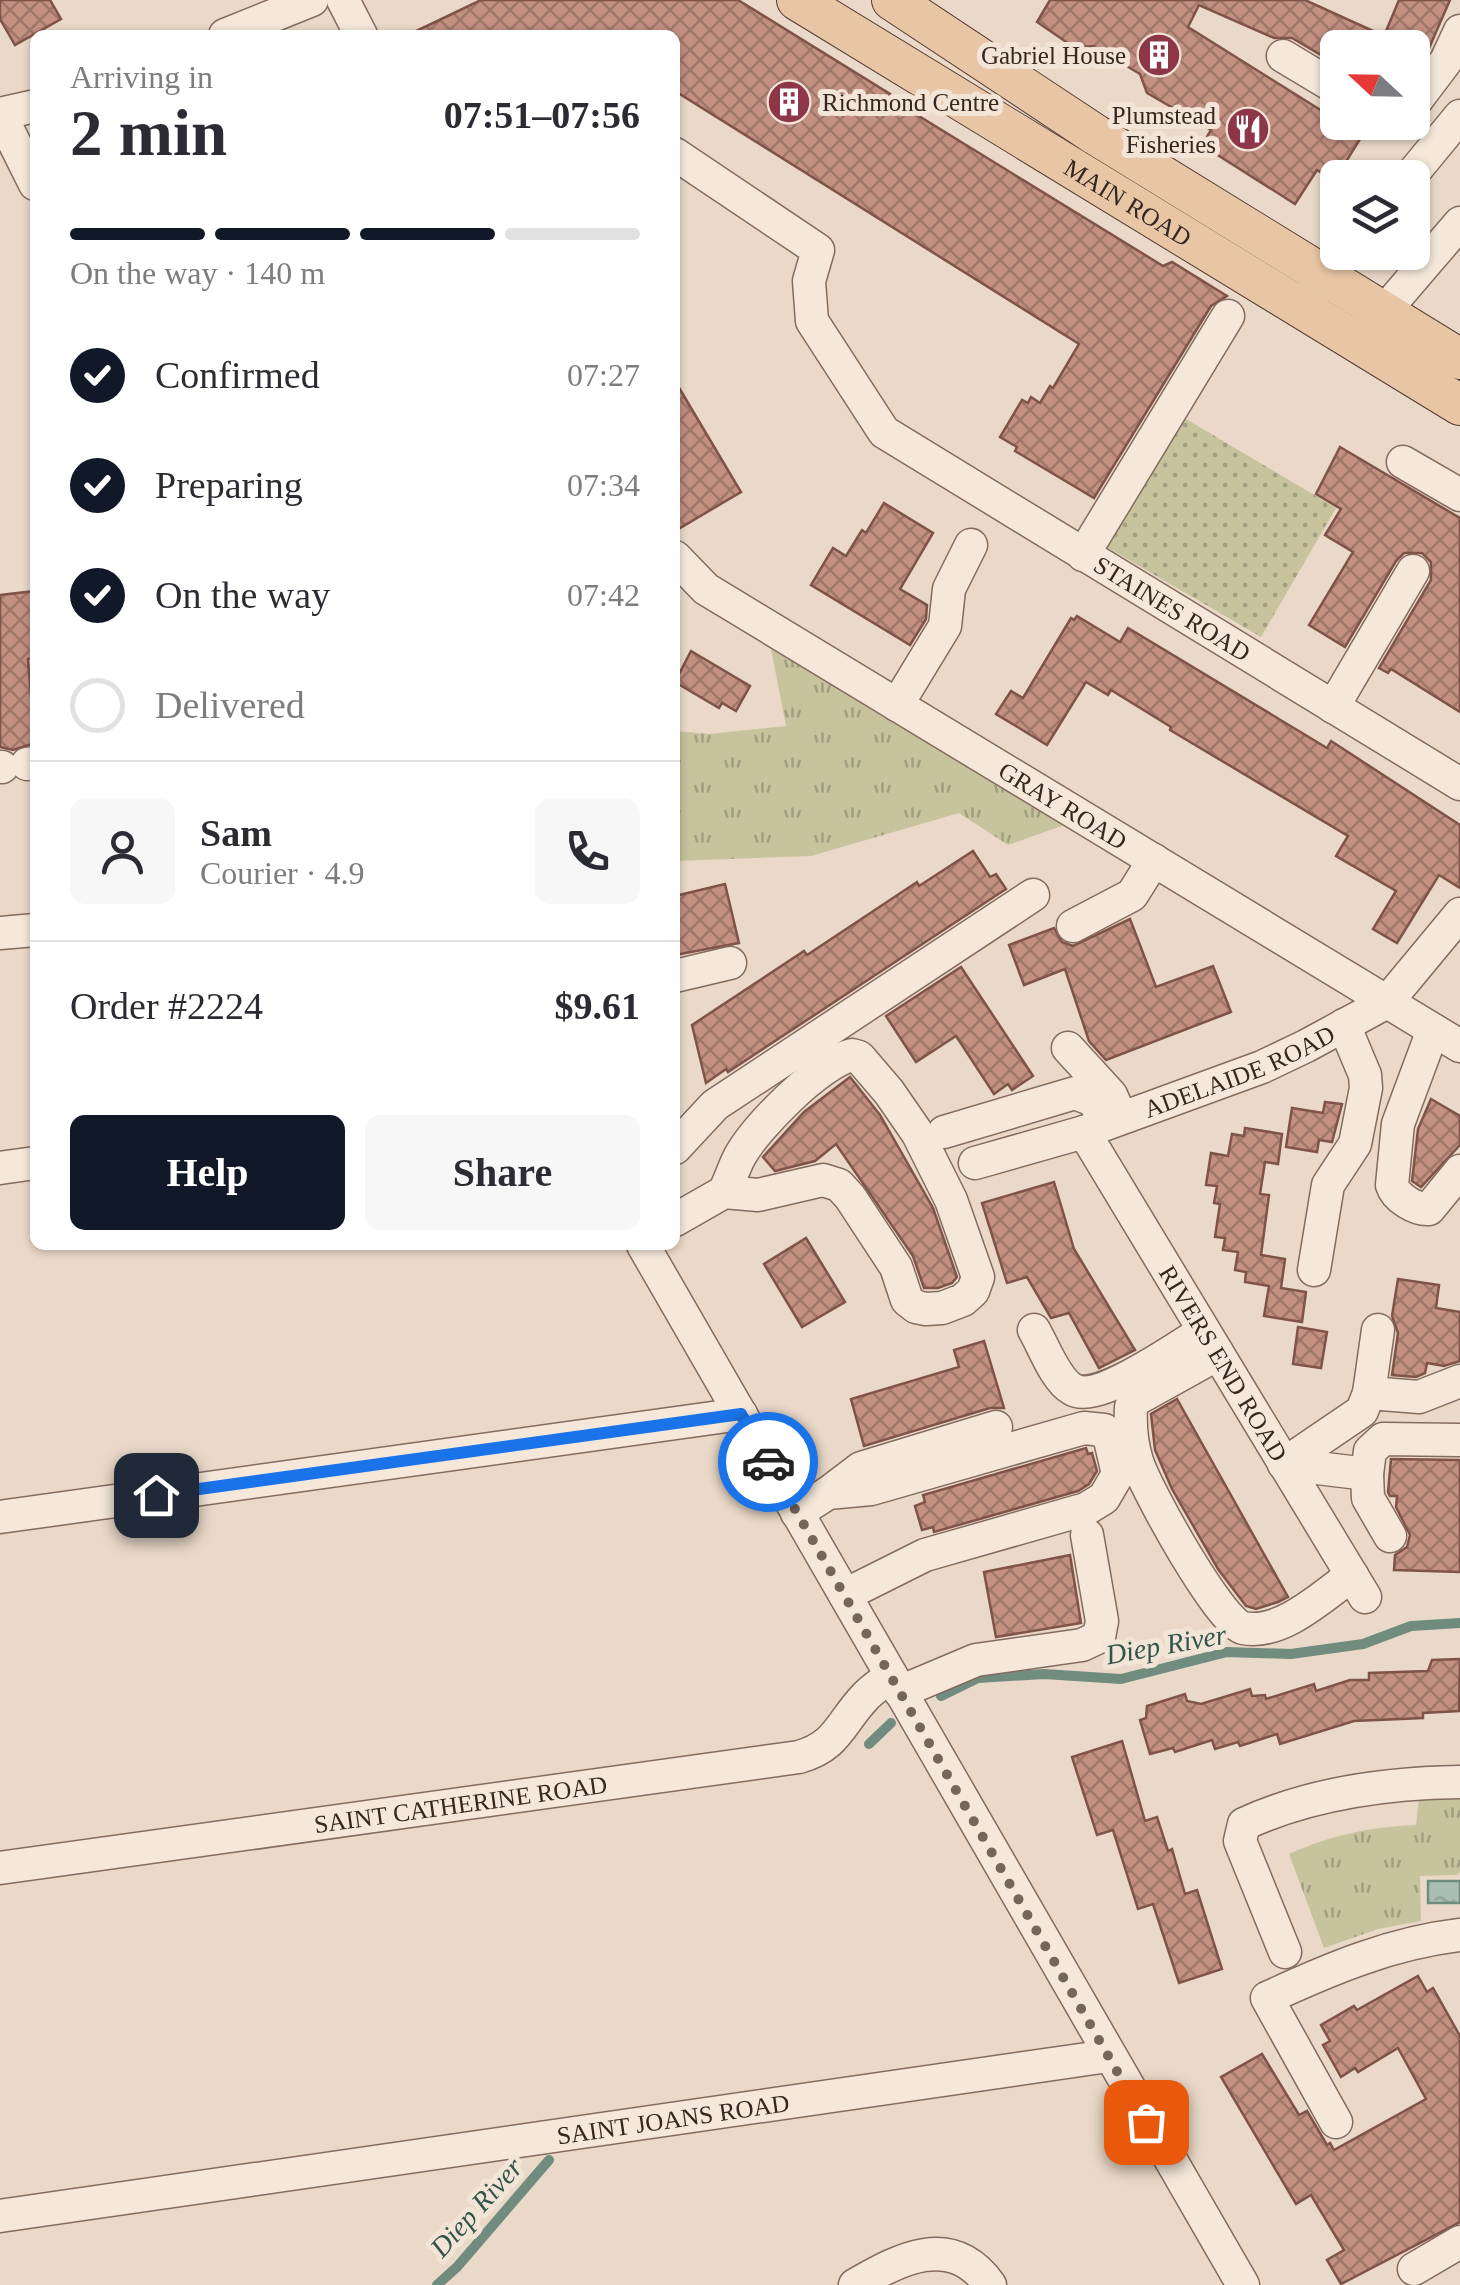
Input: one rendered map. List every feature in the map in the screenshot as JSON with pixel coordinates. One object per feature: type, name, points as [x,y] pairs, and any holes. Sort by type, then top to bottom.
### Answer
[{"type":"main road","name":"MAIN ROAD","points":[[798,0],[1460,405]]},
{"type":"main road","name":"MAIN ROAD","points":[[903,4],[1096,135],[1320,255]]},
{"type":"main road","name":"MAIN ROAD","points":[[1342,270],[1382,312],[1460,359]]},
{"type":"street","points":[[235,30],[277,7],[312,0]]},
{"type":"street","points":[[343,0],[358,30]]},
{"type":"street","points":[[1430,82],[1446,61],[1460,31]]},
{"type":"street","points":[[1283,56],[1320,78]]},
{"type":"street","points":[[30,107],[0,114],[30,174]]},
{"type":"street","points":[[1424,160],[1460,116]]},
{"type":"street","name":"STAINES ROAD","points":[[680,157],[818,250],[809,280],[812,321],[884,432],[1460,784]]},
{"type":"street","points":[[1357,343],[1460,223]]},
{"type":"street","points":[[1301,308],[1331,270]]},
{"type":"street","points":[[1083,555],[1228,316]]},
{"type":"street","points":[[1402,462],[1460,495]]},
{"type":"street","points":[[897,705],[946,626],[948,589],[971,545]]},
{"type":"street","name":"GRAY ROAD","points":[[680,562],[706,589],[1447,1038]]},
{"type":"street","points":[[1334,707],[1413,571]]},
{"type":"street","points":[[1073,926],[1132,895],[1154,860]]},
{"type":"street","points":[[680,1143],[715,1105],[1032,894]]},
{"type":"street","name":"ADELAIDE ROAD","points":[[975,1162],[1104,1124],[1262,1067],[1387,1002],[1460,914]]},
{"type":"street","points":[[0,933],[30,930]]},
{"type":"street","points":[[680,975],[730,963]]},
{"type":"street","points":[[1314,1270],[1328,1185],[1355,1144],[1366,1088],[1365,1075],[1344,1025]]},
{"type":"street","points":[[1447,1038],[1402,1110],[1390,1177],[1394,1191],[1421,1210],[1429,1209],[1460,1172]]},
{"type":"street","name":"RIVERS END ROAD","points":[[1068,1048],[1111,1095],[1104,1124],[1211,1343],[1358,1586],[1276,1625],[1243,1628],[1228,1620],[1186,1556],[1137,1462],[1131,1407],[1135,1400],[1211,1343]]},
{"type":"street","points":[[680,1217],[724,1192],[758,1195],[823,1180],[839,1185],[896,1267],[908,1300],[916,1307],[942,1308],[973,1291],[978,1277],[975,1264],[951,1200],[918,1134],[859,1058],[845,1057],[829,1066],[765,1121],[740,1156],[724,1192]]},
{"type":"street","points":[[944,1132],[1075,1093],[1093,1100],[1104,1124]]},
{"type":"street","points":[[0,1168],[30,1164]]},
{"type":"street","points":[[645,1250],[1243,2285]]},
{"type":"street","points":[[1034,1330],[1064,1382],[1084,1393],[1108,1388],[1211,1343]]},
{"type":"street","points":[[1284,1464],[1362,1411],[1369,1392],[1378,1330]]},
{"type":"street","points":[[1369,1392],[1418,1397],[1460,1381]]},
{"type":"street","points":[[0,1517],[741,1414]]},
{"type":"street","points":[[797,1512],[861,1468],[996,1427]]},
{"type":"street","points":[[828,1493],[871,1490],[1084,1428],[1104,1430],[1118,1474],[1104,1498],[1086,1509],[925,1554],[844,1595]]},
{"type":"street","points":[[1390,1536],[1368,1498],[1370,1452],[1383,1439],[1460,1440]]},
{"type":"street","points":[[1284,1464],[1367,1474]]},
{"type":"street","points":[[905,1701],[976,1660],[1094,1642],[1102,1630],[1102,1621],[1087,1535]]},
{"type":"street","name":"SAINT CATHERINE ROAD","points":[[0,1868],[799,1757],[817,1752],[831,1742],[865,1697],[905,1701]]},
{"type":"street","points":[[1285,1952],[1240,1841],[1244,1824],[1341,1792],[1404,1783],[1460,1782]]},
{"type":"street","points":[[1336,2122],[1267,1998],[1356,1958],[1426,1939],[1460,1935]]},
{"type":"street","name":"SAINT JOANS ROAD","points":[[0,2216],[1108,2056]]},
{"type":"street","points":[[1414,2268],[1460,2242]]},
{"type":"street","points":[[856,2285],[896,2261],[924,2254],[956,2258],[971,2266],[990,2285]]},
{"type":"green space","points":[[1181,416],[1336,508],[1261,637],[1105,546]]},
{"type":"green space","points":[[770,644],[1067,824],[1008,845],[959,813],[811,856],[680,861],[680,731],[709,734],[786,726]]},
{"type":"green space","points":[[1419,1799],[1460,1799],[1460,1872],[1420,1876],[1421,1921],[1378,1929],[1324,1948],[1289,1854],[1351,1833],[1416,1825]]},
{"type":"water","points":[[1428,1881],[1460,1881],[1460,1903],[1428,1903]]},
{"type":"building","points":[[0,0],[50,0],[61,19],[42,30],[30,30],[30,37],[15,45],[0,19]]},
{"type":"building","points":[[481,0],[738,0],[1163,266],[1172,262],[1227,296],[1211,306],[1094,498],[1015,451],[1017,447],[1000,437],[1022,400],[1028,403],[1031,397],[1040,403],[1050,386],[1053,388],[1079,344],[680,94],[680,30],[418,30]]},
{"type":"building","points":[[1050,0],[1305,0],[1371,30],[1320,30],[1320,54],[1292,38],[1274,38],[1199,5],[1188,27],[1320,110],[1320,140],[1360,140],[1347,160],[1320,160],[1320,172],[1317,170],[1295,204],[1202,145],[1211,130],[1147,93],[1140,74],[1093,46],[1075,48],[1037,22]]},
{"type":"building","points":[[1399,0],[1450,0],[1430,46],[1430,30],[1386,30]]},
{"type":"building","points":[[680,389],[741,492],[680,528]]},
{"type":"building","points":[[1340,447],[1460,518],[1460,712],[1391,669],[1388,673],[1379,668],[1431,580],[1431,562],[1422,553],[1404,553],[1396,561],[1345,647],[1309,625],[1353,552],[1325,535],[1341,509],[1316,494]]},
{"type":"building","points":[[884,503],[933,533],[900,589],[927,605],[926,619],[910,645],[811,585],[833,548],[846,556]]},
{"type":"building","points":[[30,592],[30,745],[13,750],[0,747],[0,595]]},
{"type":"building","points":[[1077,616],[1120,642],[1128,628],[1327,748],[1331,741],[1460,825],[1460,888],[1439,875],[1397,943],[1373,929],[1396,891],[1336,856],[1348,836],[1170,730],[1171,727],[1111,690],[1108,695],[1086,682],[1047,745],[996,714],[1011,691],[1023,698],[1071,618]]},
{"type":"building","points":[[691,651],[750,686],[736,711],[722,703],[719,708],[680,685],[680,672]]},
{"type":"building","points":[[973,851],[990,877],[996,874],[1006,889],[706,1083],[692,1025],[804,951],[807,955],[917,882],[919,886]]},
{"type":"building","points":[[725,884],[739,943],[680,954],[680,895]]},
{"type":"building","points":[[1130,919],[1156,987],[1213,966],[1231,1012],[1106,1060],[1089,1041],[1065,969],[1024,985],[1009,945],[1054,928],[1062,942],[1073,946]]},
{"type":"building","points":[[961,967],[1033,1076],[1012,1090],[1008,1084],[994,1094],[956,1036],[916,1062],[886,1016]]},
{"type":"building","points":[[850,1077],[880,1115],[933,1208],[957,1277],[952,1283],[924,1288],[913,1256],[836,1144],[815,1161],[775,1171],[763,1157],[804,1112]]},
{"type":"building","points":[[1431,1099],[1460,1116],[1460,1145],[1421,1187],[1412,1181],[1418,1129]]},
{"type":"building","points":[[1325,1102],[1342,1104],[1332,1142],[1319,1140],[1317,1152],[1286,1147],[1292,1108],[1323,1113]]},
{"type":"building","points":[[1245,1128],[1282,1134],[1278,1164],[1265,1162],[1260,1194],[1269,1195],[1261,1255],[1285,1259],[1281,1288],[1306,1292],[1302,1322],[1264,1316],[1269,1286],[1245,1282],[1246,1272],[1235,1270],[1238,1252],[1223,1250],[1225,1238],[1215,1237],[1220,1204],[1214,1203],[1217,1186],[1206,1185],[1211,1153],[1228,1156],[1232,1134],[1244,1136]]},
{"type":"building","points":[[1054,1182],[1074,1249],[1135,1350],[1099,1368],[1069,1313],[1051,1318],[1027,1277],[1007,1283],[982,1203]]},
{"type":"building","points":[[806,1238],[845,1302],[802,1327],[764,1264]]},
{"type":"building","points":[[1398,1279],[1439,1285],[1436,1308],[1460,1312],[1460,1361],[1444,1366],[1427,1363],[1425,1373],[1416,1377],[1392,1375],[1398,1333],[1392,1316]]},
{"type":"building","points":[[1298,1327],[1327,1332],[1321,1368],[1293,1364]]},
{"type":"building","points":[[984,1341],[1004,1408],[990,1408],[864,1446],[851,1399],[959,1367],[954,1350]]},
{"type":"building","points":[[1177,1399],[1288,1597],[1256,1609],[1246,1606],[1218,1569],[1172,1489],[1155,1450],[1151,1414]]},
{"type":"building","points":[[1086,1448],[1088,1454],[1092,1453],[1097,1471],[1089,1484],[1078,1491],[934,1532],[933,1527],[922,1530],[915,1506],[925,1502],[923,1495]]},
{"type":"building","points":[[1391,1459],[1460,1460],[1460,1572],[1394,1570],[1395,1555],[1407,1547],[1410,1535],[1396,1507],[1397,1496],[1388,1492]]},
{"type":"building","points":[[1070,1555],[1081,1623],[996,1637],[984,1572]]},
{"type":"building","points":[[1460,1659],[1459,1711],[1423,1713],[1423,1718],[1354,1721],[1280,1744],[1277,1734],[1240,1746],[1238,1742],[1215,1749],[1212,1740],[1175,1752],[1173,1748],[1150,1754],[1140,1720],[1146,1718],[1147,1706],[1185,1694],[1187,1701],[1201,1704],[1250,1689],[1252,1696],[1265,1695],[1266,1699],[1314,1684],[1316,1691],[1350,1680],[1369,1680],[1369,1673],[1428,1671],[1432,1660]]},
{"type":"building","points":[[1122,1741],[1145,1821],[1157,1817],[1168,1851],[1172,1849],[1185,1894],[1197,1890],[1222,1969],[1179,1983],[1153,1904],[1138,1909],[1113,1830],[1097,1835],[1072,1757]]},
{"type":"building","points":[[1418,1976],[1427,1992],[1433,1988],[1460,2036],[1460,2222],[1341,2284],[1327,2260],[1344,2250],[1311,2195],[1296,2204],[1221,2077],[1262,2054],[1299,2115],[1307,2111],[1334,2150],[1426,2099],[1398,2048],[1358,2072],[1355,2068],[1341,2077],[1323,2045],[1330,2041],[1321,2025]]},
{"type":"waterway","name":"Diep River","points":[[941,1696],[978,1678],[1044,1674],[1121,1679],[1227,1652],[1291,1654],[1363,1644],[1411,1626],[1460,1623]]},
{"type":"waterway","name":"Diep River","points":[[869,1744],[891,1723]]},
{"type":"waterway","name":"Diep River","points":[[437,2285],[549,2160]]},
{"type":"way so far","points":[[768,1462],[1146,2122]]},
{"type":"place","name":"Gabriel House","points":[[1159,55]]},
{"type":"place","name":"Richmond Centre","points":[[789,102]]},
{"type":"place","name":"Plumstead Fisheries","points":[[1248,129]]},
{"type":"route","points":[[156,1495],[741,1414],[768,1462]]}]
